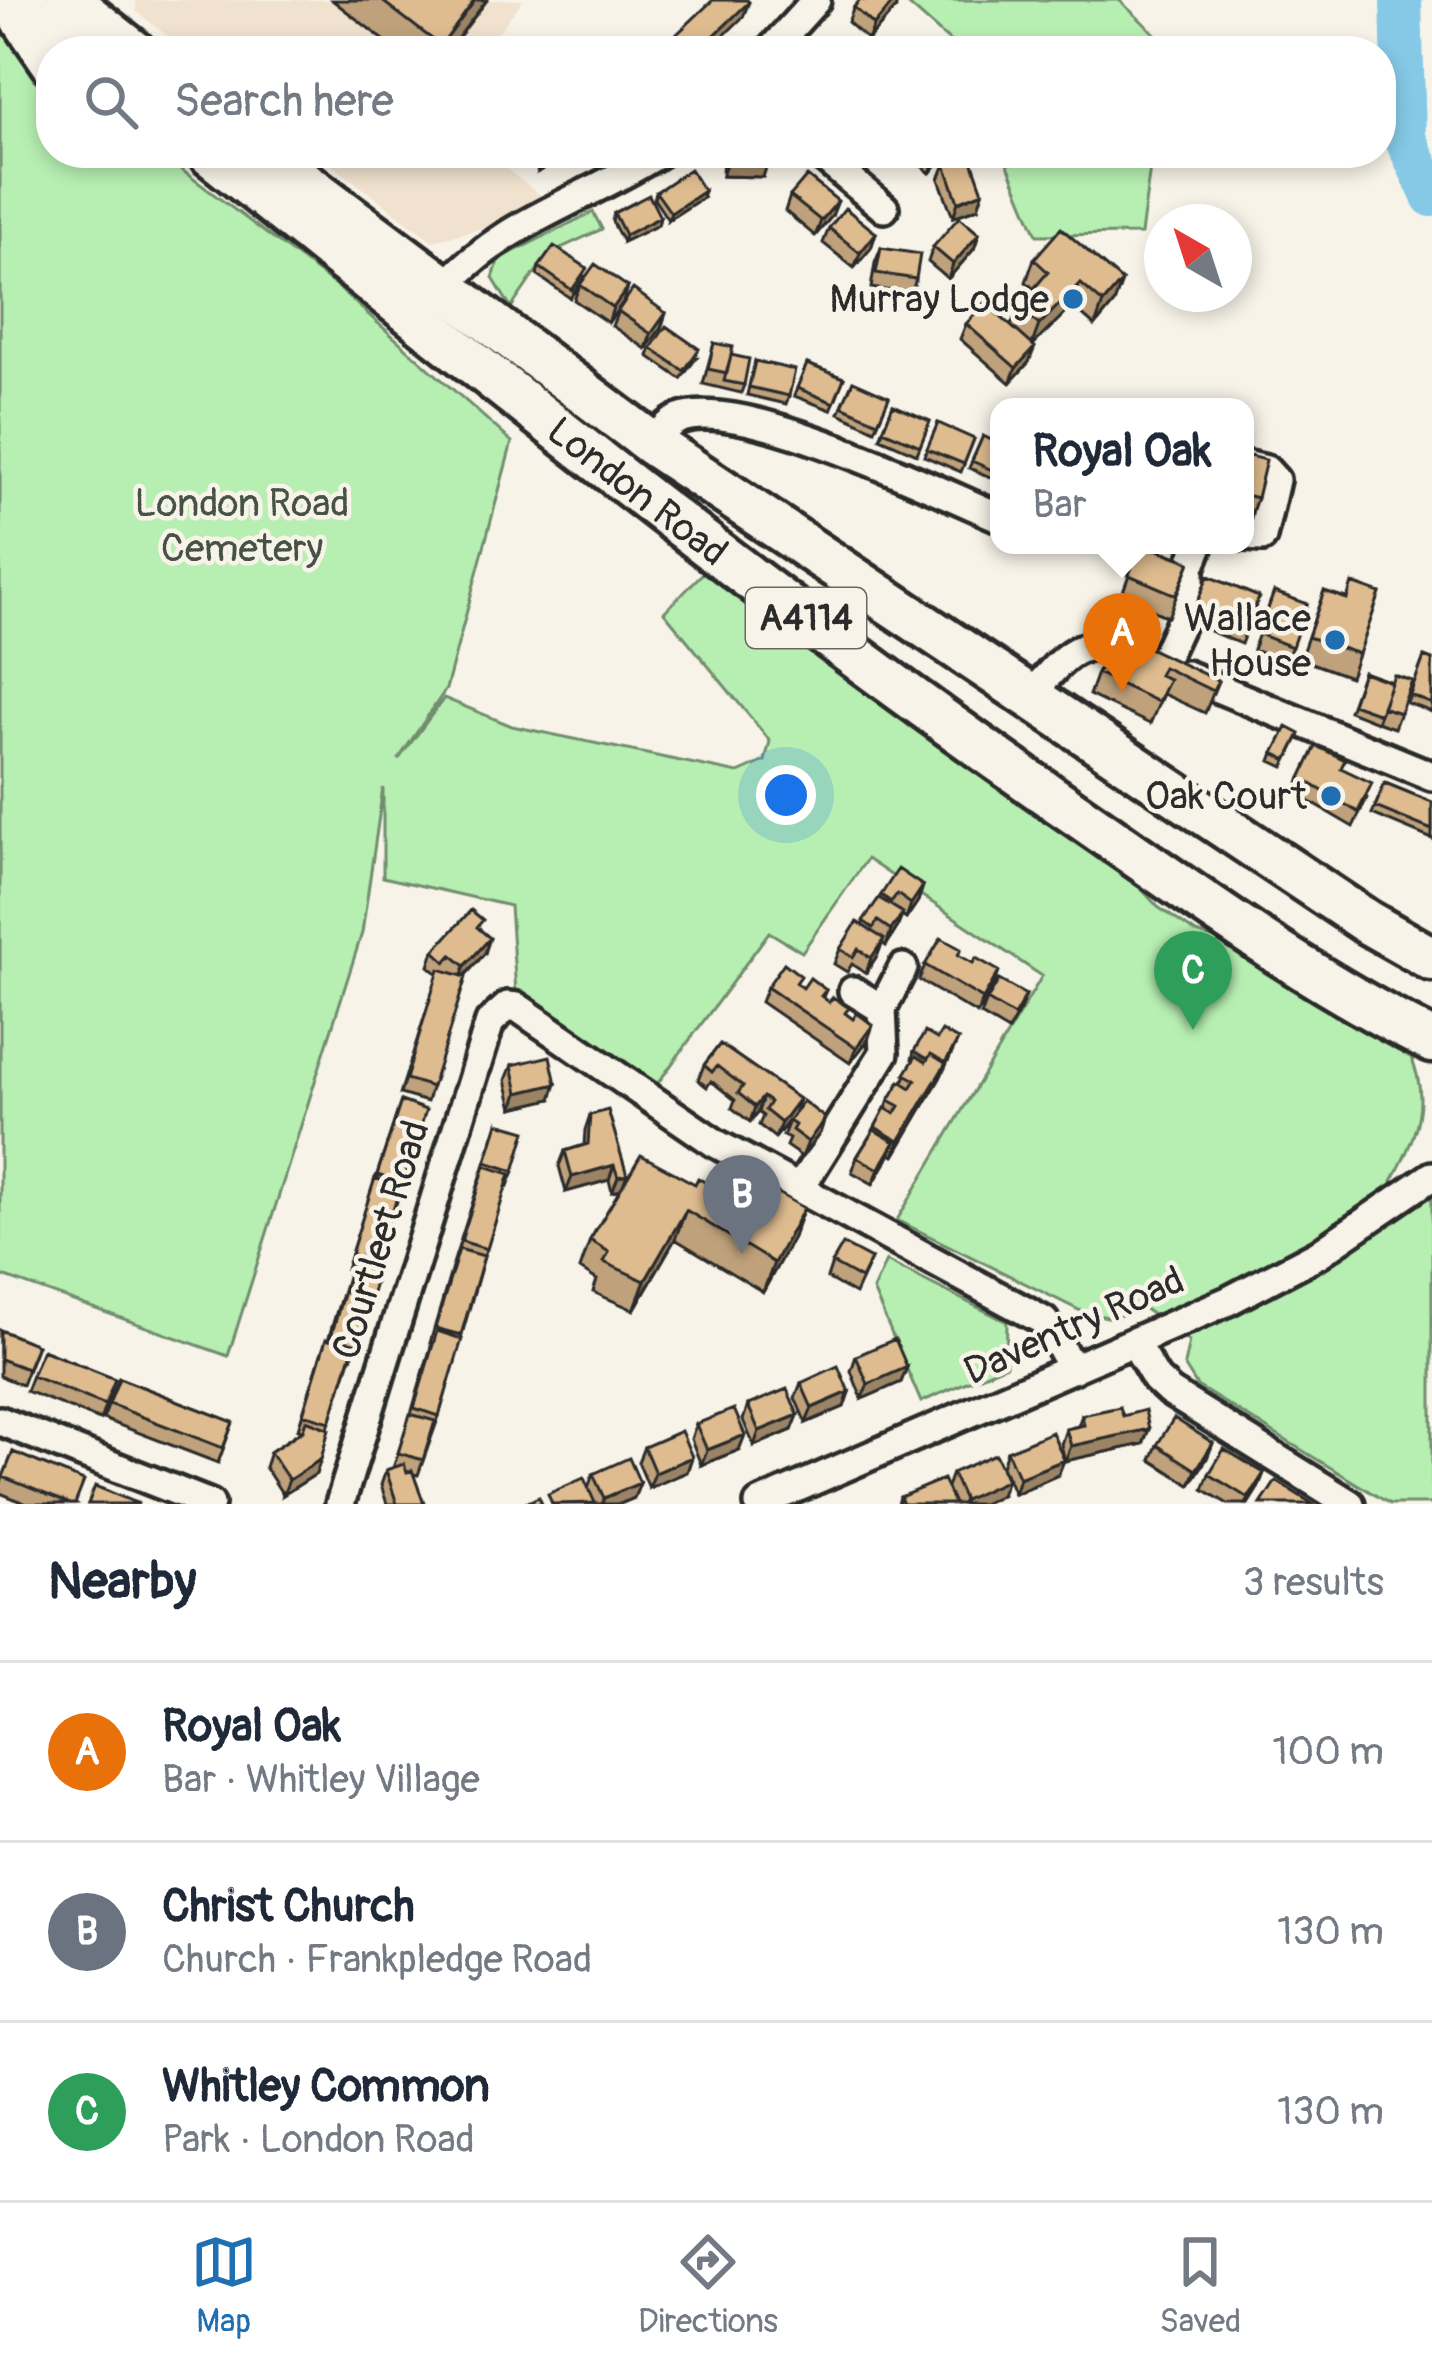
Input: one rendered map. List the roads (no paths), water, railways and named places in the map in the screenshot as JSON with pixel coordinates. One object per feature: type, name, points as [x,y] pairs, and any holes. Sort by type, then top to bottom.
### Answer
[{"type":"highway","points":[[21,0],[64,36]]},
{"type":"highway","points":[[77,3],[116,36]]},
{"type":"highway","name":"London Road","points":[[224,168],[796,611],[1001,763],[1249,933],[1427,1041]]},
{"type":"highway","name":"London Road","points":[[284,168],[442,291],[651,443],[1366,922],[1432,959]]},
{"type":"highway","name":"London Road","points":[[1366,922],[1432,946]]},
{"type":"street","points":[[1,0],[36,52]]},
{"type":"street","points":[[784,36],[816,0]]},
{"type":"street","points":[[442,291],[476,252],[635,168]]},
{"type":"street","points":[[836,168],[884,208]]},
{"type":"street","points":[[651,443],[673,422],[690,416],[786,430],[990,513]]},
{"type":"street","points":[[1254,467],[1266,470],[1275,480],[1262,536],[1254,536]]},
{"type":"street","points":[[1161,665],[1190,602],[1190,568],[1195,554]]},
{"type":"street","points":[[1030,696],[1061,659],[1086,644],[1104,643],[1432,776]]},
{"type":"street","points":[[903,968],[882,1009],[884,1053],[845,1123],[798,1191],[1044,1321],[1073,1369]]},
{"type":"street","points":[[853,991],[882,1009]]},
{"type":"street","name":"Courtleet Road","points":[[340,1504],[490,1022],[508,1006],[517,1007],[715,1143],[798,1191]]},
{"type":"street","name":"Daventry Road","points":[[1405,1192],[1432,1149]]},
{"type":"street","name":"Daventry Road","points":[[759,1504],[1134,1342],[1318,1254],[1432,1176]]},
{"type":"street","points":[[1134,1342],[1156,1379],[1170,1391],[1350,1504]]},
{"type":"street","points":[[0,1421],[210,1504]]},
{"type":"waterway","points":[[1401,1],[1405,138],[1432,196]]},
{"type":"place","name":"Murray Lodge","points":[[1073,299]]},
{"type":"place","name":"Wallace House","points":[[1335,640]]},
{"type":"place","name":"Royal Oak","points":[[1122,692]]},
{"type":"place","name":"Oak Court","points":[[1331,796]]},
{"type":"place","name":"Whitley Common","points":[[1193,1030]]},
{"type":"place","name":"Christ Church","points":[[742,1254]]},
{"type":"park label","name":"London Road Cemetery","points":[[242,526]]}]
